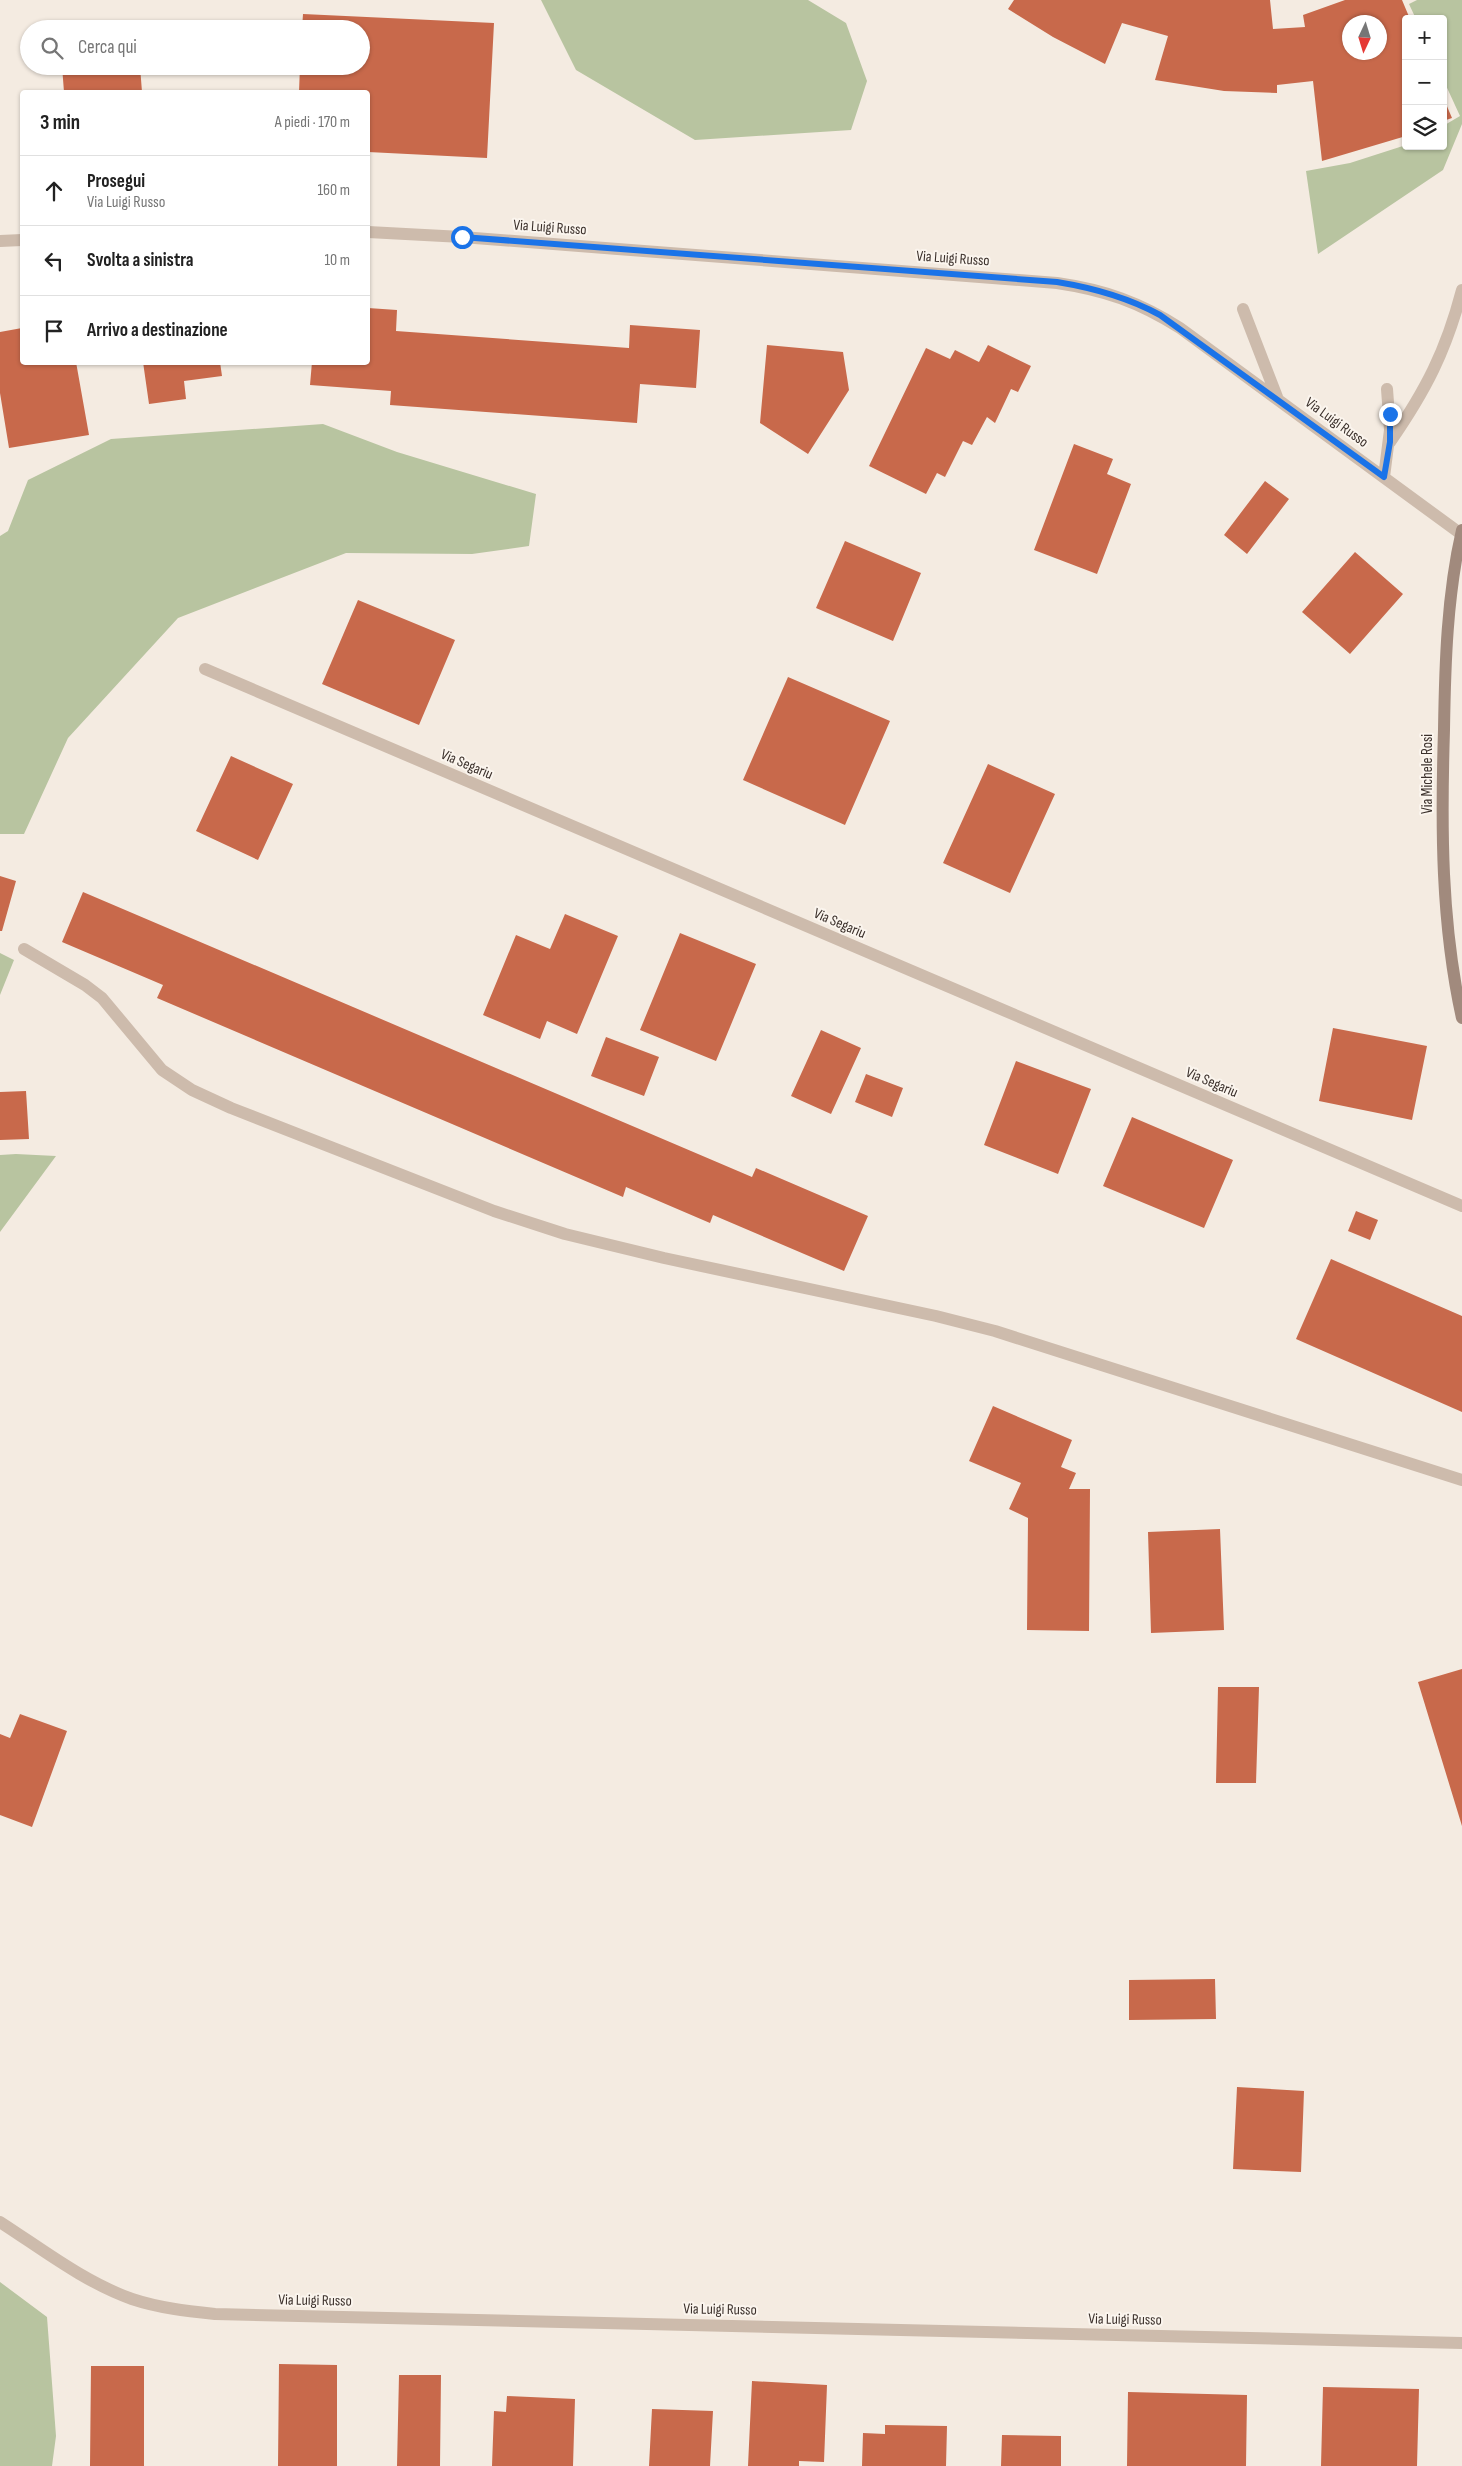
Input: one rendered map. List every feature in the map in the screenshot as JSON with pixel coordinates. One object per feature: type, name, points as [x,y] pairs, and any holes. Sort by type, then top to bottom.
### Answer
[{"type":"street","name":"Via Luigi Russo","points":[[370,232],[462,237],[1057,282],[1081,286],[1137,303],[1160,315],[1462,532]]},
{"type":"street","points":[[0,241],[20,240]]},
{"type":"street","points":[[1390,442],[1416,404],[1437,364],[1453,324],[1462,290]]},
{"type":"street","points":[[1243,309],[1277,398]]},
{"type":"street","points":[[1384,477],[1390,442],[1390,414],[1386,389]]},
{"type":"street","name":"Via Michele Rosi","points":[[1462,532],[1444,698],[1443,854],[1447,931],[1462,1018]]},
{"type":"street","name":"Via Segariu","points":[[205,669],[1462,1206]]},
{"type":"street","points":[[24,949],[85,985],[102,998],[162,1070],[192,1090],[231,1108],[503,1214],[600,1244],[936,1316],[994,1331],[1462,1480]]},
{"type":"street","name":"Via Luigi Russo","points":[[0,2222],[77,2272],[114,2291],[152,2304],[215,2314],[1462,2343]]},
{"type":"green space","points":[[541,0],[808,0],[846,23],[867,81],[851,130],[695,140],[576,70]]},
{"type":"green space","points":[[1417,0],[1462,0],[1462,124],[1443,170],[1318,254],[1306,171],[1350,163],[1402,146],[1402,150],[1447,150],[1447,124],[1460,116],[1447,88],[1447,15],[1414,15],[1409,4]]},
{"type":"green space","points":[[323,424],[397,452],[536,494],[529,546],[472,554],[346,553],[178,618],[68,738],[24,834],[0,834],[0,536],[8,531],[28,480],[111,439]]},
{"type":"green space","points":[[0,953],[14,960],[0,995]]},
{"type":"green space","points":[[0,1155],[56,1156],[0,1232]]},
{"type":"green space","points":[[0,2282],[47,2317],[56,2436],[52,2466],[0,2466]]},
{"type":"building","points":[[1014,0],[1270,0],[1273,29],[1305,27],[1303,15],[1345,0],[1402,0],[1408,15],[1402,15],[1402,137],[1322,161],[1313,81],[1277,85],[1277,93],[1224,91],[1155,80],[1168,36],[1122,23],[1105,64],[1053,37],[1008,9]]},
{"type":"building","points":[[303,14],[494,23],[487,158],[370,152],[370,90],[299,90],[300,75],[370,75],[370,20],[303,20]]},
{"type":"building","points":[[63,75],[141,75],[142,90],[64,90]]},
{"type":"building","points":[[1447,106],[1452,118],[1447,120]]},
{"type":"building","points":[[370,308],[397,310],[396,331],[629,348],[630,325],[700,330],[696,388],[640,384],[637,423],[390,405],[391,391],[310,385],[312,365],[370,365]]},
{"type":"building","points":[[20,328],[20,365],[77,365],[89,435],[9,448],[0,393],[0,332]]},
{"type":"building","points":[[767,345],[843,352],[849,390],[808,454],[760,423]]},
{"type":"building","points":[[988,345],[1031,366],[1018,392],[1011,389],[995,423],[987,417],[972,445],[963,441],[945,477],[937,473],[926,494],[869,466],[926,348],[950,359],[955,350],[979,362]]},
{"type":"building","points":[[143,365],[220,365],[222,376],[184,381],[186,399],[149,404]]},
{"type":"building","points":[[1074,444],[1113,459],[1107,474],[1131,484],[1097,574],[1034,550]]},
{"type":"building","points":[[1265,481],[1289,499],[1247,554],[1224,535]]},
{"type":"building","points":[[845,541],[921,573],[893,641],[816,608]]},
{"type":"building","points":[[1355,552],[1403,594],[1350,654],[1302,612]]},
{"type":"building","points":[[358,600],[455,640],[419,725],[322,684]]},
{"type":"building","points":[[788,677],[890,721],[845,825],[743,780]]},
{"type":"building","points":[[231,756],[293,784],[258,860],[196,831]]},
{"type":"building","points":[[988,764],[1055,794],[1010,893],[943,863]]},
{"type":"building","points":[[0,876],[16,881],[2,931],[0,931]]},
{"type":"building","points":[[83,892],[752,1177],[756,1168],[868,1216],[844,1271],[713,1215],[710,1223],[626,1187],[623,1197],[157,998],[163,985],[62,942]]},
{"type":"building","points":[[565,914],[618,936],[577,1034],[547,1021],[540,1039],[483,1015],[516,935],[550,949]]},
{"type":"building","points":[[680,933],[756,964],[716,1061],[640,1030]]},
{"type":"building","points":[[1333,1028],[1427,1046],[1412,1120],[1319,1101]]},
{"type":"building","points":[[821,1030],[861,1048],[831,1114],[791,1096]]},
{"type":"building","points":[[606,1037],[659,1057],[644,1096],[591,1076]]},
{"type":"building","points":[[1016,1061],[1091,1089],[1058,1174],[984,1145]]},
{"type":"building","points":[[866,1074],[903,1088],[892,1117],[855,1102]]},
{"type":"building","points":[[26,1091],[29,1139],[0,1140],[0,1092]]},
{"type":"building","points":[[1132,1117],[1233,1160],[1204,1228],[1103,1186]]},
{"type":"building","points":[[1356,1211],[1378,1220],[1370,1240],[1348,1231]]},
{"type":"building","points":[[1331,1259],[1462,1316],[1462,1412],[1296,1339]]},
{"type":"building","points":[[993,1406],[1072,1440],[1061,1467],[1076,1473],[1069,1489],[1090,1489],[1089,1631],[1027,1630],[1028,1518],[1009,1509],[1021,1483],[969,1461]]},
{"type":"building","points":[[1220,1529],[1224,1630],[1151,1633],[1148,1532]]},
{"type":"building","points":[[1462,1669],[1462,1826],[1418,1682]]},
{"type":"building","points":[[1218,1687],[1259,1687],[1256,1783],[1216,1783]]},
{"type":"building","points":[[20,1714],[67,1731],[32,1827],[0,1815],[0,1734],[10,1738]]},
{"type":"building","points":[[1215,1979],[1216,2019],[1129,2020],[1129,1980]]},
{"type":"building","points":[[1237,2087],[1304,2091],[1301,2172],[1233,2169]]},
{"type":"building","points":[[279,2364],[337,2365],[337,2466],[278,2466]]},
{"type":"building","points":[[91,2366],[144,2366],[144,2466],[90,2466]]},
{"type":"building","points":[[399,2375],[441,2375],[440,2466],[397,2466]]},
{"type":"building","points":[[752,2381],[827,2385],[824,2462],[799,2461],[799,2466],[748,2466]]},
{"type":"building","points":[[1323,2387],[1419,2389],[1417,2466],[1321,2466]]},
{"type":"building","points":[[1128,2392],[1247,2395],[1246,2466],[1127,2466]]},
{"type":"building","points":[[507,2396],[575,2399],[573,2466],[492,2466],[494,2411],[506,2412]]},
{"type":"building","points":[[652,2409],[713,2411],[710,2466],[649,2466]]},
{"type":"building","points":[[885,2425],[947,2426],[946,2466],[862,2466],[863,2433],[885,2434]]},
{"type":"building","points":[[1002,2435],[1061,2436],[1061,2466],[1001,2466]]},
{"type":"route","points":[[462,237],[1057,282],[1081,286],[1116,295],[1160,315],[1384,477],[1390,442],[1390,414]]}]
